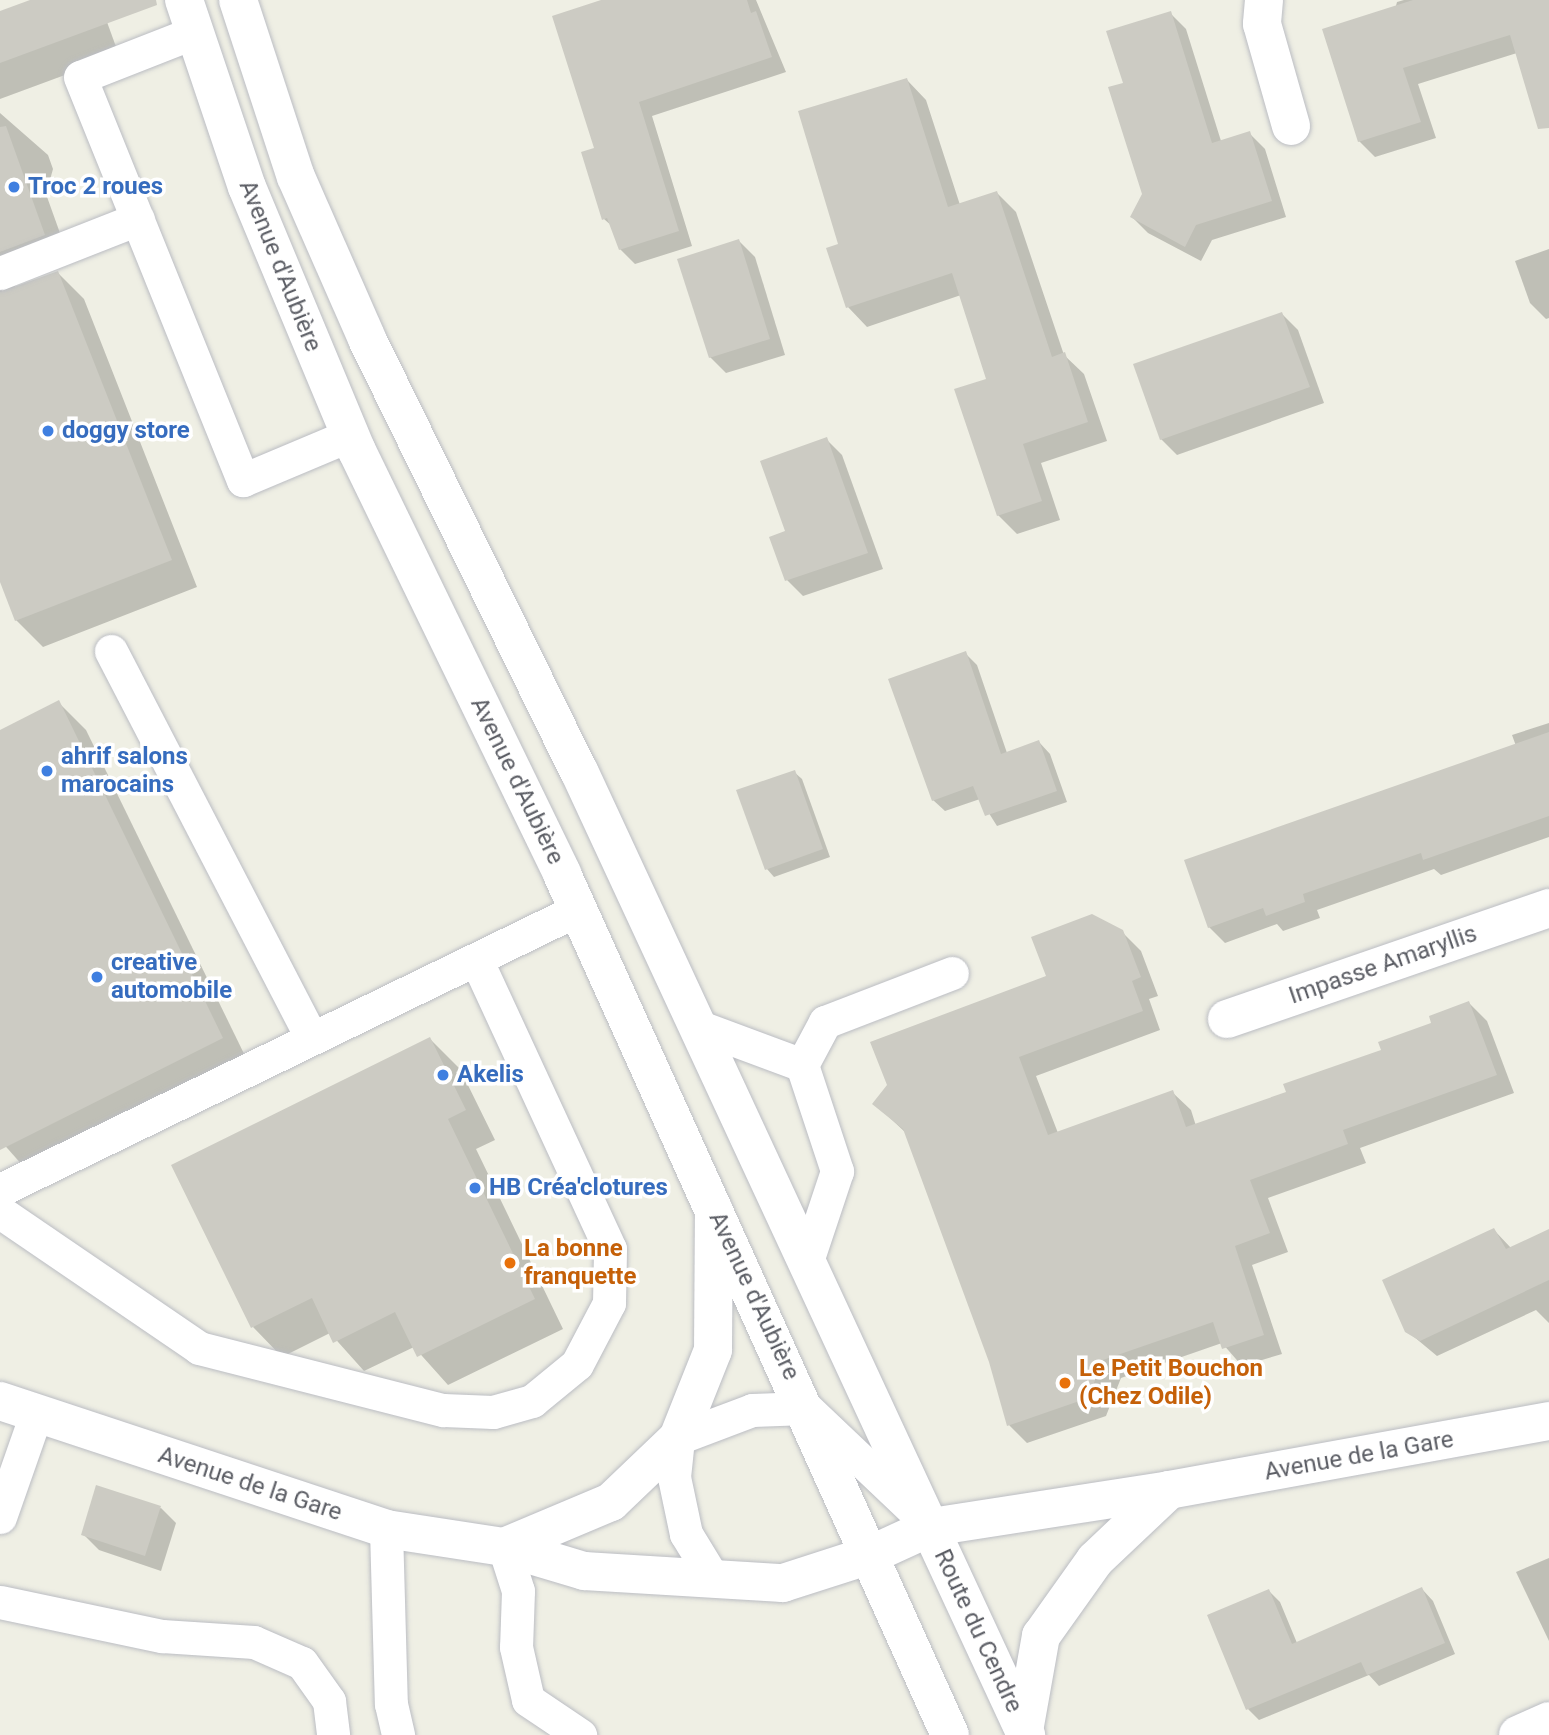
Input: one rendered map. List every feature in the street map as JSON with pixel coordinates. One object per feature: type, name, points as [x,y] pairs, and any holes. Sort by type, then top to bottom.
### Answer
[{"type":"main road","name":"Avenue d'Aubière","points":[[238,0],[296,177],[367,338],[699,1027],[931,1527]]},
{"type":"main road","points":[[1264,0],[1262,24],[1292,126]]},
{"type":"main road","name":"Avenue d'Aubière","points":[[189,16],[247,187],[350,435],[579,909],[870,1555]]},
{"type":"main road","name":"Impasse Amaryllis","points":[[1227,1019],[1546,920]]},
{"type":"main road","points":[[504,1547],[611,1502],[678,1438],[713,1350],[715,1211]]},
{"type":"main road","name":"Avenue de la Gare","points":[[0,1401],[386,1528],[504,1547],[584,1571],[783,1583],[870,1555],[931,1527],[1169,1490],[1549,1422]]},
{"type":"main road","points":[[1025,1733],[1041,1636],[1095,1560],[1169,1490]]},
{"type":"main road","name":"Route du Cendre","points":[[931,1527],[1025,1733]]},
{"type":"main road","points":[[870,1555],[950,1735]]},
{"type":"main road","points":[[1518,1735],[1549,1721]]},
{"type":"lane","points":[[189,16],[80,76],[243,480],[350,435]]},
{"type":"lane","points":[[0,273],[138,219]]},
{"type":"lane","points":[[111,651],[312,1038]]},
{"type":"lane","points":[[0,1190],[579,909]]},
{"type":"lane","points":[[0,1212],[199,1348],[443,1410],[494,1412],[532,1401],[577,1364],[609,1303],[610,1250],[475,959]]},
{"type":"lane","points":[[808,1258],[837,1171],[802,1065],[825,1022],[952,973]]},
{"type":"lane","points":[[699,1027],[802,1065]]},
{"type":"lane","points":[[713,1578],[686,1534],[674,1477],[678,1438],[752,1410],[806,1408],[931,1527]]},
{"type":"lane","points":[[0,1517],[36,1414]]},
{"type":"lane","points":[[386,1528],[391,1704],[398,1735]]},
{"type":"lane","points":[[504,1547],[518,1591],[516,1647],[528,1700],[580,1735]]},
{"type":"lane","points":[[0,1602],[162,1636],[254,1642],[302,1663],[329,1701],[333,1735]]},
{"type":"building","points":[[30,0],[156,0],[157,5],[0,63],[0,11]]},
{"type":"building","points":[[601,0],[747,0],[751,13],[756,11],[772,57],[639,102],[679,231],[619,250],[607,218],[602,220],[581,152],[594,148],[552,16]]},
{"type":"building","points":[[1413,0],[1549,0],[1549,128],[1538,129],[1510,35],[1403,68],[1421,122],[1358,142],[1322,29]]},
{"type":"building","points":[[1171,11],[1212,143],[1250,131],[1272,201],[1196,225],[1185,247],[1130,217],[1142,194],[1108,87],[1123,83],[1106,31]]},
{"type":"building","points":[[907,78],[948,207],[997,191],[1052,357],[1065,352],[1088,422],[1023,444],[1042,501],[997,516],[954,389],[986,379],[952,273],[846,308],[826,248],[838,244],[798,111]]},
{"type":"building","name":"Troc 2 roues","points":[[6,126],[45,235],[0,252],[0,127]]},
{"type":"building","points":[[739,239],[770,339],[709,358],[677,259]]},
{"type":"building","points":[[58,271],[172,560],[15,621],[0,582],[0,292]]},
{"type":"building","points":[[1282,312],[1310,387],[1160,440],[1133,364]]},
{"type":"building","points":[[827,437],[868,553],[785,581],[769,537],[785,531],[760,461]]},
{"type":"building","points":[[966,651],[1001,754],[1039,740],[1057,791],[985,816],[973,786],[932,801],[888,679]]},
{"type":"building","name":"creative automobile","points":[[59,700],[223,1038],[0,1150],[0,730]]},
{"type":"building","points":[[1549,732],[1549,816],[1423,860],[1421,853],[1303,894],[1305,902],[1266,916],[1263,908],[1208,928],[1184,860]]},
{"type":"building","points":[[795,770],[823,849],[765,870],[736,790]]},
{"type":"building","points":[[1092,914],[1123,930],[1141,977],[1132,981],[1143,1011],[1019,1057],[1048,1135],[1173,1090],[1186,1127],[1286,1092],[1283,1084],[1381,1050],[1378,1042],[1431,1023],[1429,1016],[1469,1001],[1497,1075],[1343,1130],[1348,1144],[1250,1180],[1270,1233],[1235,1246],[1264,1335],[1222,1349],[1213,1322],[1103,1360],[1088,1398],[1007,1426],[989,1362],[903,1129],[872,1104],[887,1085],[870,1042],[1046,976],[1031,937]]},
{"type":"building","points":[[430,1037],[466,1110],[448,1119],[535,1299],[417,1357],[395,1312],[333,1343],[312,1298],[251,1328],[171,1165]]},
{"type":"building","points":[[1494,1228],[1506,1249],[1549,1229],[1549,1280],[1420,1341],[1405,1332],[1382,1280]]},
{"type":"building","points":[[96,1485],[161,1506],[145,1556],[81,1535]]},
{"type":"building","points":[[1422,1587],[1445,1643],[1367,1675],[1361,1662],[1246,1710],[1207,1615],[1269,1589],[1292,1644]]},
{"type":"place","name":"Troc 2 roues","points":[[14,187]]},
{"type":"place","name":"doggy store","points":[[48,431]]},
{"type":"place","name":"ahrif salons marocains","points":[[47,771]]},
{"type":"place","name":"creative automobile","points":[[97,977]]},
{"type":"place","name":"Akelis","points":[[443,1075]]},
{"type":"place","name":"HB Créa'clotures","points":[[475,1188]]},
{"type":"place","name":"La bonne franquette","points":[[510,1263]]},
{"type":"place","name":"Le Petit Bouchon (Chez Odile)","points":[[1065,1383]]}]
